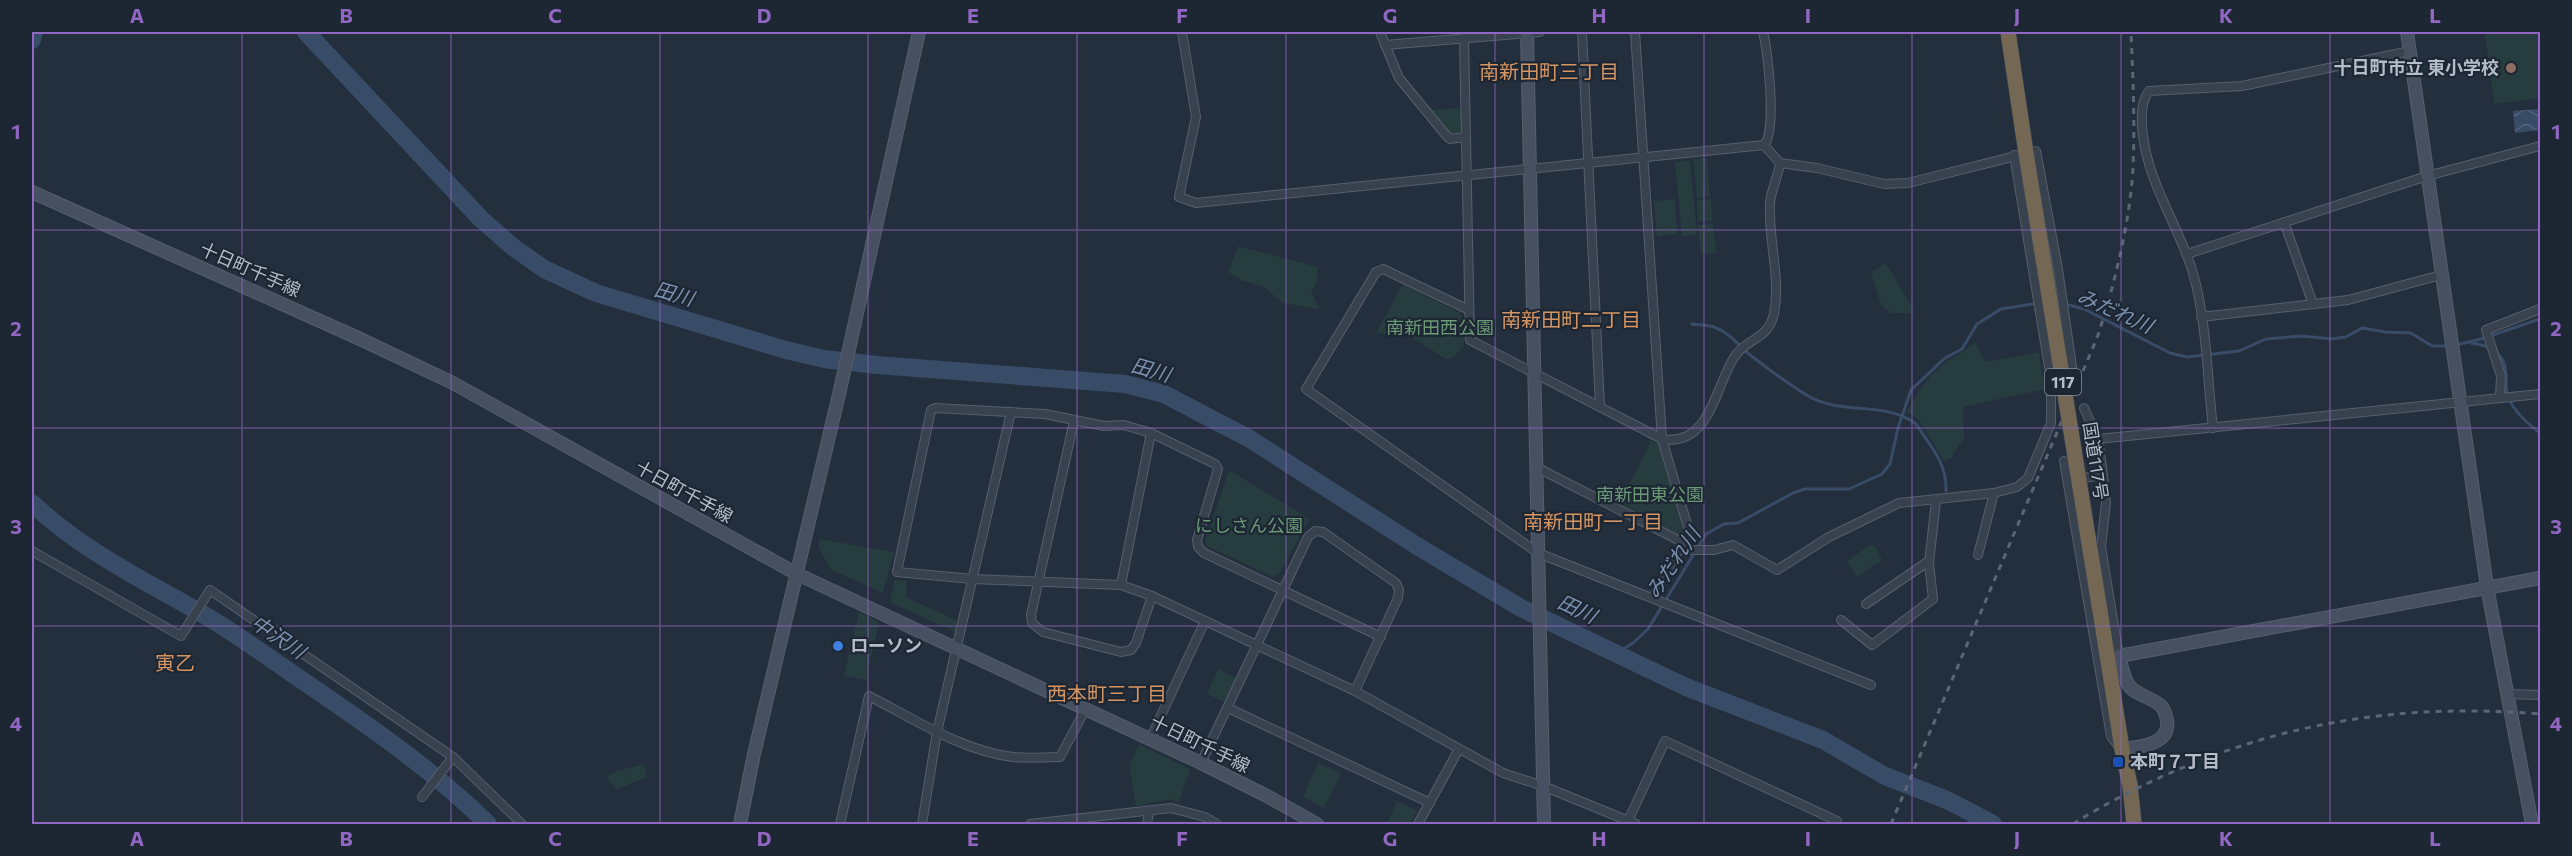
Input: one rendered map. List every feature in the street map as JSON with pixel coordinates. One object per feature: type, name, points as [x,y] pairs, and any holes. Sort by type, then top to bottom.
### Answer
[{"type":"highway","name":"国道117号","points":[[2008,32],[2020,154],[2130,785],[2134,825]]},
{"type":"street","points":[[740,825],[754,754],[853,334],[920,32]]},
{"type":"street","points":[[1182,32],[1196,117],[1179,197],[1196,203],[1764,145],[1769,138],[1771,97],[1769,66],[1763,32]]},
{"type":"street","points":[[1380,32],[1399,78],[1444,134],[1450,139],[1466,137]]},
{"type":"street","points":[[1527,32],[1544,825]]},
{"type":"street","points":[[1385,45],[1540,32]]},
{"type":"street","points":[[1582,32],[1600,406]]},
{"type":"street","points":[[1635,32],[1662,439],[1689,531],[1684,548],[1653,597]]},
{"type":"street","points":[[2408,32],[2487,587],[2532,825]]},
{"type":"street","points":[[1464,38],[1470,339],[1662,439],[1672,440],[1685,437],[1703,422],[1736,355],[1759,338],[1770,325],[1776,292],[1770,200],[1780,163]]},
{"type":"street","points":[[2212,428],[2201,317],[2194,276],[2148,162],[2142,133],[2144,98],[2149,91],[2242,86],[2410,51]]},
{"type":"street","points":[[1764,145],[1780,163],[1817,168],[1884,184],[1908,183],[2036,151],[2074,381]]},
{"type":"street","points":[[2187,254],[2427,176],[2541,146]]},
{"type":"street","points":[[1536,466],[1684,548],[1703,550],[1733,545],[1777,570],[1829,537],[1899,503],[1936,501],[1994,493],[2017,487],[2028,478],[2051,423],[2051,379],[2043,335],[2020,154]]},
{"type":"street","name":"十日町千手線","points":[[32,192],[453,383],[797,574],[1201,764],[1267,796],[1317,825]]},
{"type":"street","points":[[2284,222],[2313,304]]},
{"type":"street","points":[[1469,310],[1383,269],[1376,272],[1306,389],[1539,553],[1871,685]]},
{"type":"street","points":[[2201,317],[2348,300],[2441,275]]},
{"type":"street","points":[[2500,398],[2501,376],[2486,330],[2541,309]]},
{"type":"street","points":[[2043,335],[2067,330]]},
{"type":"street","points":[[2098,439],[2541,394]]},
{"type":"street","points":[[1381,637],[1204,553],[1198,548],[1197,540],[1218,469],[1215,464],[1151,433],[1124,425],[1104,426],[1045,414],[935,408],[930,410],[897,572],[973,579],[1121,585],[1152,596],[1355,692],[1408,719],[1503,774],[1543,786],[1632,823],[1665,741],[1837,821],[1835,825]]},
{"type":"street","points":[[2064,461],[2111,736],[2116,745],[2122,749],[2158,742],[2168,726],[2167,716],[2161,706],[2131,688],[2125,680],[2119,656],[2101,547],[2106,503],[2098,439],[2084,408]]},
{"type":"street","points":[[922,825],[937,732],[1011,412]]},
{"type":"street","points":[[1074,421],[1031,615],[1032,623],[1036,628],[1121,652],[1131,650],[1136,644],[1152,596]]},
{"type":"street","points":[[1121,585],[1151,433]]},
{"type":"street","points":[[2067,480],[2103,475]]},
{"type":"street","points":[[1978,555],[1994,493]]},
{"type":"street","points":[[1841,620],[1872,645],[1933,599],[1929,561],[1936,501]]},
{"type":"street","points":[[1201,764],[1308,537],[1315,531],[1323,532],[1396,584],[1399,590],[1398,598],[1355,692]]},
{"type":"street","points":[[32,551],[181,636],[210,590],[451,760],[522,825]]},
{"type":"street","points":[[1866,604],[1929,561]]},
{"type":"street","points":[[2119,656],[2541,578]]},
{"type":"street","points":[[1150,740],[1204,621]]},
{"type":"street","points":[[2508,694],[2541,695]]},
{"type":"street","points":[[840,825],[869,696],[937,732],[980,750],[1013,757],[1059,757],[1085,710]]},
{"type":"street","points":[[1228,708],[1430,803]]},
{"type":"street","points":[[1418,825],[1459,749]]},
{"type":"street","points":[[423,794],[451,760]]},
{"type":"street","points":[[1030,825],[1071,822],[1171,808],[1205,818],[1217,825]]},
{"type":"street","points":[[1147,825],[1149,812]]},
{"type":"green space","points":[[2485,32],[2540,32],[2540,98],[2494,104]]},
{"type":"green space","points":[[1462,108],[1462,130],[1460,133],[1451,134],[1430,110]]},
{"type":"green space","points":[[1707,158],[1710,196],[1697,198],[1693,159]]},
{"type":"green space","points":[[1690,161],[1697,234],[1682,237],[1675,162]]},
{"type":"green space","points":[[1675,199],[1677,234],[1657,236],[1654,201]]},
{"type":"green space","points":[[1711,199],[1713,220],[1698,222],[1697,200]]},
{"type":"green space","points":[[1713,224],[1716,253],[1701,254],[1698,225]]},
{"type":"green space","points":[[1238,246],[1318,267],[1317,281],[1311,291],[1319,309],[1283,303],[1264,287],[1241,280],[1228,272]]},
{"type":"green space","points":[[1886,263],[1915,313],[1892,313],[1881,305],[1871,272]]},
{"type":"green space","name":"南新田西公園","points":[[1403,284],[1460,313],[1463,318],[1464,347],[1451,359],[1446,359],[1399,329],[1395,335],[1376,333]]},
{"type":"green space","points":[[1975,342],[1985,362],[2039,352],[2044,389],[1963,407],[1964,438],[1951,458],[1944,461],[1918,419],[1907,412],[1929,378]]},
{"type":"green space","name":"南新田東公園","points":[[1651,440],[1658,443],[1683,529],[1679,535],[1620,504]]},
{"type":"green space","name":"にしさん公園","points":[[1229,470],[1309,519],[1279,574],[1273,577],[1207,546],[1205,541]]},
{"type":"green space","points":[[819,539],[894,552],[883,593],[830,569],[819,548]]},
{"type":"green space","points":[[1870,545],[1875,546],[1882,560],[1857,577],[1847,561]]},
{"type":"green space","points":[[895,580],[907,581],[906,597],[958,621],[955,632],[890,602]]},
{"type":"green space","points":[[859,612],[879,622],[866,680],[844,675]]},
{"type":"green space","points":[[1218,669],[1236,678],[1224,702],[1207,694]]},
{"type":"green space","points":[[1139,744],[1190,769],[1179,802],[1171,799],[1136,806],[1129,765]]},
{"type":"green space","points":[[1318,763],[1341,773],[1324,808],[1303,797]]},
{"type":"green space","points":[[644,764],[647,777],[617,789],[606,778],[614,772]]},
{"type":"green space","points":[[1397,801],[1417,811],[1410,824],[1387,824]]},
{"type":"water","points":[[2540,109],[2540,130],[2515,133],[2513,111]]},
{"type":"waterway","name":"中沢川","points":[[32,40],[34,32]]},
{"type":"waterway","name":"田川","points":[[306,32],[481,219],[513,247],[544,269],[596,293],[786,350],[824,359],[1125,384],[1164,394],[1250,439],[1417,546],[1521,608],[1686,687],[1823,740],[1885,776],[1947,800],[1993,824]]},
{"type":"waterway","name":"みだれ川","points":[[1615,654],[1633,643],[1648,629],[1706,534],[1724,524],[1738,523],[1793,493],[1805,489],[1849,489],[1882,474],[1890,464],[1898,428],[1911,390],[1945,358],[1962,349],[1977,324],[2001,309],[2038,303]]},
{"type":"waterway","name":"みだれ川","points":[[2065,304],[2084,309],[2170,353],[2187,357],[2239,351],[2266,339],[2302,336],[2332,339],[2346,337],[2362,328],[2411,333],[2432,346],[2450,346]]},
{"type":"waterway","name":"みだれ川","points":[[2456,345],[2540,319]]},
{"type":"waterway","points":[[1692,324],[1714,327],[1725,333],[1749,354],[1810,397],[1836,406],[1891,413],[1916,424],[1941,464],[1946,481],[1946,491]]},
{"type":"waterway","points":[[2471,343],[2491,348],[2500,356],[2505,367],[2506,391],[2512,405],[2520,416],[2540,433]]},
{"type":"waterway","name":"中沢川","points":[[32,503],[52,521],[95,552],[223,627],[356,717],[424,768],[488,824]]},
{"type":"railway","points":[[1891,824],[2097,338],[2115,276],[2131,189],[2134,134],[2131,32]]},
{"type":"railway","points":[[2073,824],[2161,777],[2254,742],[2300,730],[2346,720],[2393,714],[2441,711],[2540,714]]},
{"type":"place","name":"十日町市立 東小学校","points":[[2511,68]]},
{"type":"place","name":"ローソン","points":[[838,646]]},
{"type":"place","name":"本町７丁目","points":[[2118,762]]},
{"type":"district","name":"南新田町三丁目","points":[[1549,72]]},
{"type":"district","name":"南新田町二丁目","points":[[1571,320]]},
{"type":"district","name":"南新田町一丁目","points":[[1593,522]]},
{"type":"district","name":"寅乙","points":[[175,663]]},
{"type":"district","name":"西本町三丁目","points":[[1107,694]]}]
